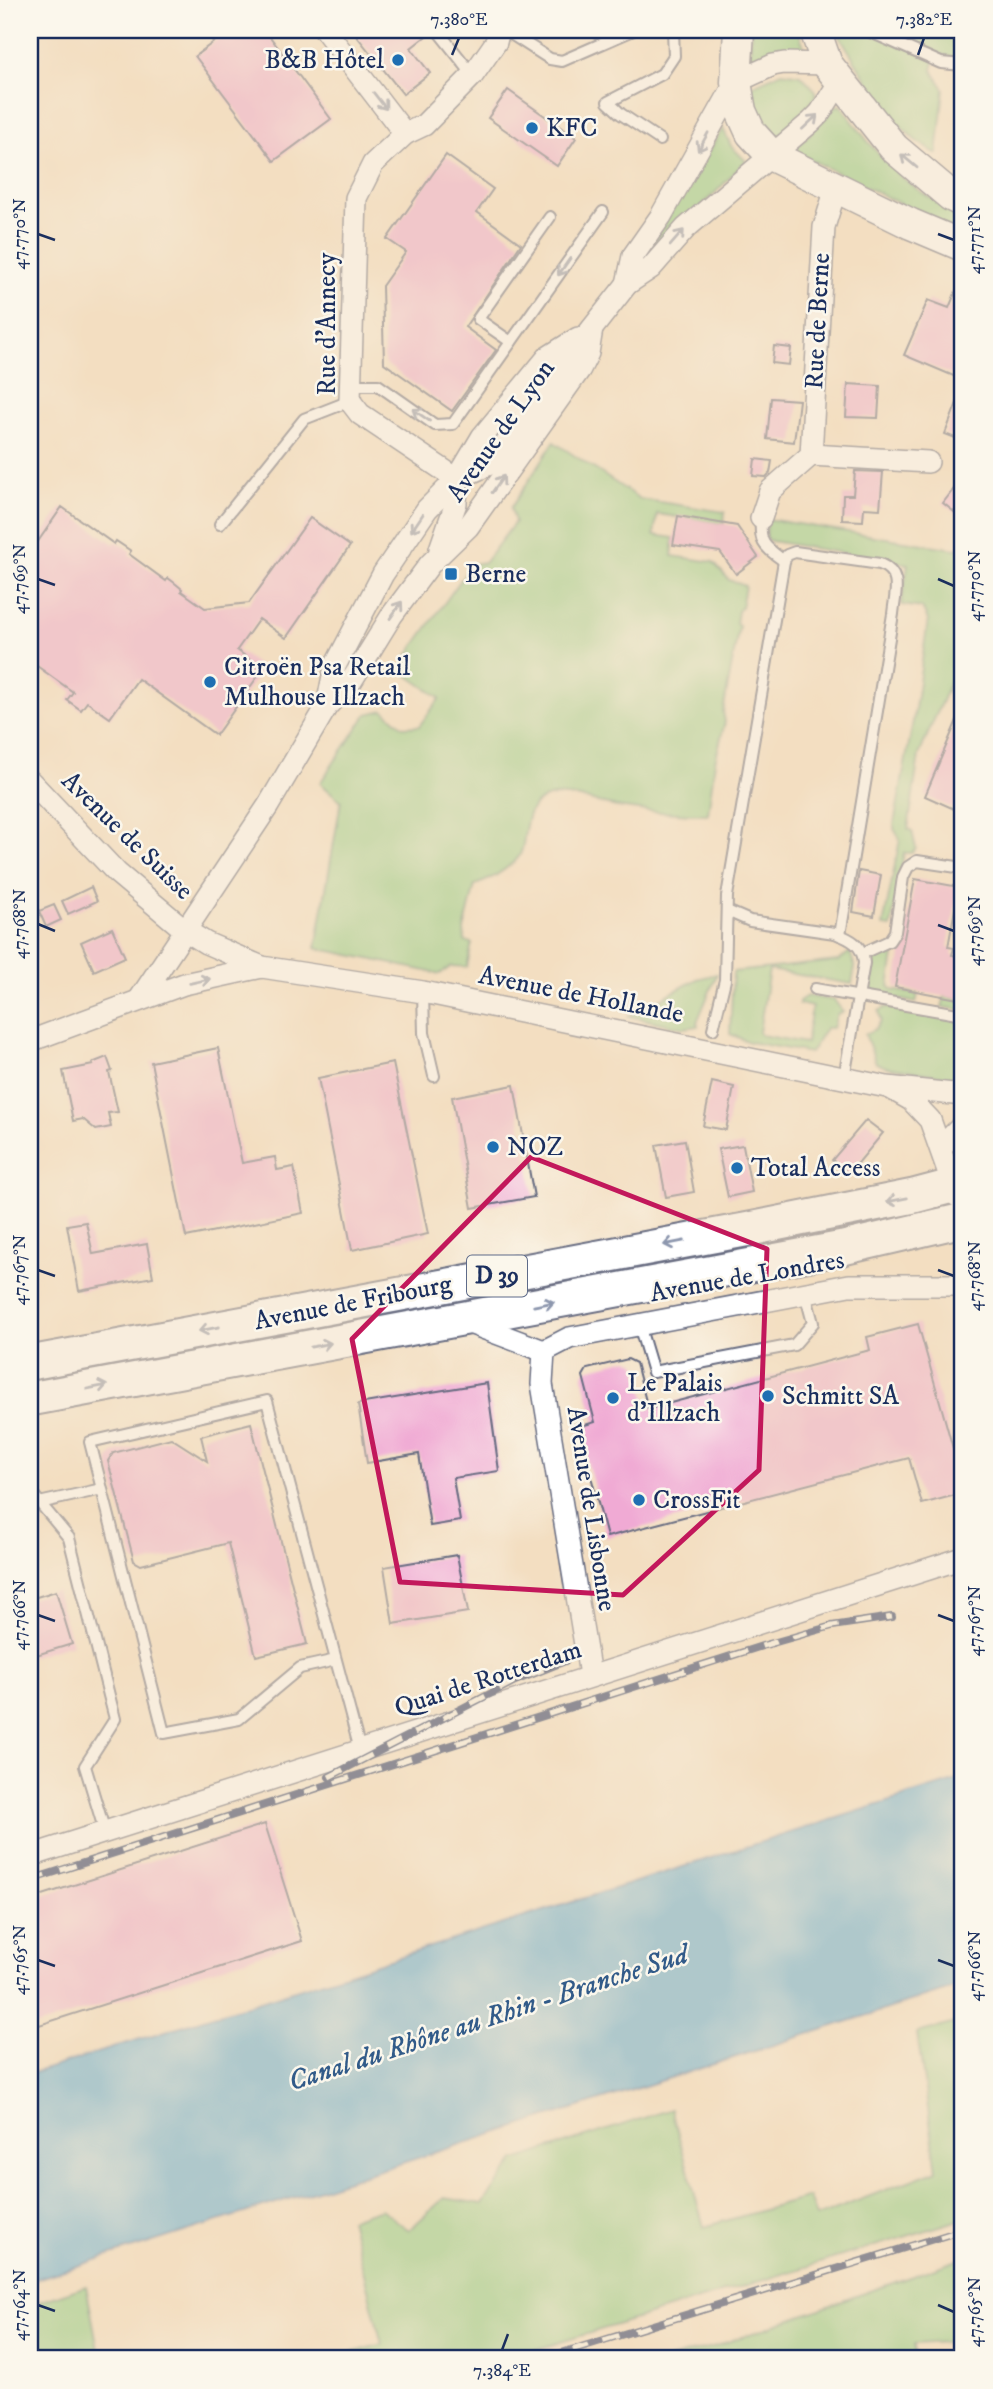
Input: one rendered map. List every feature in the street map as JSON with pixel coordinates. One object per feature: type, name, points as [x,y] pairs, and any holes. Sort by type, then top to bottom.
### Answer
[{"type":"main road","points":[[739,30],[736,82],[741,111],[751,133],[772,156],[963,246]]},
{"type":"main road","points":[[815,30],[834,73],[894,148],[951,196],[963,202]]},
{"type":"main road","name":"Avenue de Fribourg","points":[[30,1399],[843,1248],[961,1201]]},
{"type":"main road","name":"Avenue de Fribourg","points":[[30,1363],[764,1226],[961,1201]]},
{"type":"street","points":[[325,30],[405,134]]},
{"type":"street","name":"Rue d'Annecy","points":[[457,479],[360,414],[351,393],[356,198],[373,164],[405,134],[424,125],[473,75],[496,42],[499,30]]},
{"type":"street","points":[[736,82],[773,65],[784,63],[834,73]]},
{"type":"street","name":"Avenue de Lyon","points":[[327,706],[335,666],[383,573],[427,509],[457,479],[482,437],[548,357],[592,329],[627,284],[651,268],[686,228],[820,113],[834,73]]},
{"type":"street","name":"Avenue de Lyon","points":[[627,284],[633,256],[661,216],[736,82]]},
{"type":"street","name":"Rue de Berne","points":[[811,455],[824,227],[836,188]]},
{"type":"street","name":"Avenue de Lyon","points":[[185,930],[268,806],[327,706],[352,680],[392,615],[438,554],[468,527],[580,369],[588,353],[592,329]]},
{"type":"street","points":[[761,518],[770,491],[811,455],[928,461]]},
{"type":"street","name":"Avenue de Lyon","points":[[438,554],[456,503],[457,479]]},
{"type":"street","name":"Avenue de Suisse","points":[[30,781],[117,873],[185,930]]},
{"type":"street","points":[[139,1000],[185,930]]},
{"type":"street","name":"Avenue de Hollande","points":[[185,930],[206,943],[262,967],[710,1039],[887,1087],[963,1095]]},
{"type":"street","name":"Avenue de Hollande","points":[[30,1041],[184,985],[262,967]]},
{"type":"street","name":"Avenue de Hollande","points":[[887,1087],[911,1100],[930,1120],[961,1201]]},
{"type":"street","points":[[941,1147],[963,1125]]},
{"type":"street","name":"Avenue de Londres","points":[[544,1351],[569,1338],[849,1285],[963,1285]]},
{"type":"street","points":[[460,1319],[544,1351]]},
{"type":"street","name":"Avenue de Lisbonne","points":[[544,1351],[542,1384],[590,1675]]},
{"type":"street","name":"Quai de Rotterdam","points":[[30,1856],[963,1558]]},
{"type":"lane","points":[[437,30],[473,75]]},
{"type":"lane","points":[[505,30],[550,59],[562,61],[633,30]]},
{"type":"lane","points":[[660,140],[608,102],[662,74],[674,56],[673,30]]},
{"type":"lane","points":[[866,30],[941,63],[963,65]]},
{"type":"lane","points":[[220,524],[304,419],[351,393],[379,385],[435,425],[453,424],[603,212]]},
{"type":"lane","points":[[511,342],[478,319],[551,217]]},
{"type":"lane","points":[[761,518],[760,538],[766,548],[784,561]]},
{"type":"lane","points":[[710,1039],[725,980],[729,886],[784,561],[787,555],[795,552],[880,564],[894,574],[896,584],[840,935]]},
{"type":"lane","points":[[863,953],[889,941],[895,932],[903,877],[908,867],[917,861],[957,867],[963,872]]},
{"type":"lane","points":[[727,911],[750,921],[840,935],[860,947],[864,963],[844,1077]]},
{"type":"lane","points":[[815,989],[963,1015]]},
{"type":"lane","points":[[423,992],[424,1033],[434,1076]]},
{"type":"lane","points":[[639,1325],[653,1372],[794,1345],[813,1323],[805,1293]]},
{"type":"lane","points":[[336,1660],[300,1668],[239,1719],[164,1732],[90,1441],[267,1401],[360,1750]]},
{"type":"lane","points":[[39,1503],[102,1489]]},
{"type":"lane","points":[[30,1491],[69,1538],[115,1719],[85,1766],[105,1832]]},
{"type":"highlighted area","points":[[531,1157],[767,1249],[759,1470],[623,1595],[400,1582],[352,1339]]},
{"type":"green space","points":[[751,30],[798,30],[807,55],[777,53],[750,61]]},
{"type":"green space","points":[[836,30],[963,30],[963,56],[936,54],[932,70],[944,89],[937,154],[915,140],[887,113]]},
{"type":"green space","points":[[782,72],[801,75],[816,91],[816,97],[788,132],[774,136],[760,121],[749,91],[753,85]]},
{"type":"green space","points":[[841,105],[889,165],[911,185],[963,215],[963,235],[793,151],[836,106]]},
{"type":"green space","points":[[723,128],[731,146],[746,161],[643,267],[639,264]]},
{"type":"green space","points":[[554,442],[640,499],[725,512],[724,524],[657,514],[654,535],[674,538],[672,556],[713,562],[729,580],[745,586],[738,611],[736,624],[739,626],[723,712],[725,722],[715,761],[708,814],[651,811],[617,807],[574,797],[549,797],[532,808],[523,845],[516,860],[497,875],[475,885],[464,930],[465,941],[472,943],[467,967],[452,966],[440,974],[316,948],[341,801],[320,783],[367,714],[384,710],[403,727],[419,726],[440,698],[407,675],[405,659],[472,564],[485,562],[515,522],[511,508]]},
{"type":"green space","points":[[767,519],[955,549],[963,547],[963,651],[919,755],[908,829],[912,831],[916,848],[912,853],[904,853],[891,927],[883,926],[900,839],[894,824],[928,620],[922,608],[901,605],[908,564],[771,541],[766,539]]},
{"type":"green space","points":[[895,950],[889,986],[893,990],[918,994],[916,1003],[871,991],[874,961]]},
{"type":"green space","points":[[850,952],[855,967],[852,984],[769,970],[759,1032],[761,1035],[806,1043],[812,1007],[799,1004],[799,1001],[807,996],[834,1000],[843,1012],[837,1014],[833,1028],[826,1028],[810,1053],[749,1042],[730,1034],[733,972],[838,961]]},
{"type":"green space","points":[[717,974],[697,1022],[698,1026],[684,1028],[629,1016],[697,979]]},
{"type":"green space","points":[[945,996],[963,1000],[963,1010],[942,1007]]},
{"type":"green space","points":[[886,1007],[963,1022],[963,1079],[886,1067],[876,1063],[865,1034],[875,1029],[881,1021],[879,1011]]},
{"type":"green space","points":[[963,2021],[963,2219],[505,2359],[329,2359],[382,2344],[350,2219],[381,2209],[409,2230],[444,2198],[483,2204],[515,2160],[671,2109],[704,2227],[809,2197],[816,2217],[937,2170],[917,2033]]},
{"type":"green space","points":[[963,2258],[963,2341],[914,2344],[914,2359],[669,2359],[716,2346]]},
{"type":"green space","points":[[86,2286],[100,2359],[30,2359],[30,2305]]},
{"type":"water","name":"Canal du Rhône au Rhin - Branche Sud","points":[[963,1778],[963,1985],[30,2281],[30,2074]]},
{"type":"building","points":[[230,30],[265,30],[331,119],[274,161],[195,56]]},
{"type":"building","name":"B&B Hôtel","points":[[352,30],[429,30],[430,33],[411,48],[430,73],[403,94]]},
{"type":"building","name":"KFC","points":[[508,90],[576,138],[557,166],[488,118]]},
{"type":"building","points":[[446,155],[493,189],[477,212],[521,244],[465,327],[496,350],[452,411],[384,363],[382,286],[406,252],[387,239]]},
{"type":"building","points":[[963,274],[963,380],[904,355],[928,300],[949,308]]},
{"type":"building","points":[[774,346],[791,348],[789,365],[772,363]]},
{"type":"building","points":[[848,384],[880,386],[878,418],[846,417]]},
{"type":"building","points":[[963,390],[963,441],[945,434]]},
{"type":"building","points":[[771,398],[799,400],[794,442],[767,439]]},
{"type":"building","points":[[755,459],[772,461],[770,473],[766,477],[753,476]]},
{"type":"building","points":[[855,471],[883,472],[880,509],[864,508],[863,521],[842,520],[843,495],[853,495]]},
{"type":"building","points":[[963,477],[963,519],[943,503]]},
{"type":"building","points":[[62,507],[114,544],[116,541],[131,551],[129,554],[166,581],[168,578],[205,608],[249,603],[310,518],[350,546],[286,638],[259,619],[237,650],[263,669],[216,735],[138,679],[110,718],[87,702],[81,710],[67,700],[73,692],[30,661],[30,553]]},
{"type":"building","points":[[678,516],[737,526],[758,557],[736,574],[720,552],[673,545]]},
{"type":"building","points":[[963,706],[963,813],[925,796]]},
{"type":"building","points":[[859,871],[881,875],[874,916],[853,912]]},
{"type":"building","points":[[915,879],[959,887],[948,947],[954,948],[952,955],[963,957],[963,1000],[895,987]]},
{"type":"building","points":[[91,887],[97,901],[68,914],[62,901]]},
{"type":"building","points":[[54,905],[61,920],[46,927],[39,911]]},
{"type":"building","points":[[112,928],[125,957],[94,971],[81,942]]},
{"type":"building","points":[[218,1048],[242,1163],[275,1157],[277,1170],[294,1167],[303,1213],[186,1237],[151,1062]]},
{"type":"building","points":[[107,1057],[112,1071],[109,1072],[118,1112],[108,1113],[111,1127],[96,1130],[83,1119],[73,1121],[63,1071],[93,1065],[92,1063]]},
{"type":"building","points":[[393,1063],[428,1234],[352,1250],[318,1078]]},
{"type":"building","points":[[712,1082],[734,1087],[726,1130],[703,1126]]},
{"type":"building","name":"NOZ","points":[[514,1085],[534,1197],[472,1208],[452,1097]]},
{"type":"building","points":[[866,1120],[883,1133],[849,1174],[832,1160]]},
{"type":"building","points":[[685,1140],[694,1192],[666,1197],[656,1145]]},
{"type":"building","points":[[743,1145],[752,1192],[728,1197],[718,1149]]},
{"type":"building","points":[[86,1222],[93,1254],[147,1244],[153,1277],[79,1291],[67,1225]]},
{"type":"building","points":[[918,1324],[963,1484],[963,1493],[922,1504],[909,1458],[607,1537],[578,1427],[595,1422],[583,1376],[587,1369],[628,1359],[636,1363],[648,1409],[870,1350],[867,1337]]},
{"type":"building","points":[[487,1383],[499,1471],[453,1478],[460,1521],[430,1526],[419,1454],[367,1463],[358,1404]]},
{"type":"building","points":[[251,1423],[307,1644],[256,1656],[228,1543],[141,1565],[134,1561],[108,1461],[113,1453],[171,1438],[207,1461],[201,1436]]},
{"type":"building","points":[[457,1555],[468,1612],[393,1624],[384,1567]]},
{"type":"building","points":[[56,1591],[72,1644],[30,1657],[30,1599]]},
{"type":"building","points":[[265,1824],[302,1941],[30,2028],[30,1899]]},
{"type":"railway","points":[[30,1880],[762,1646],[832,1626],[892,1617]]},
{"type":"railway","points":[[329,1777],[515,1681],[565,1661]]},
{"type":"railway","points":[[542,2359],[963,2230]]},
{"type":"place","name":"B&B Hôtel","points":[[398,60]]},
{"type":"place","name":"KFC","points":[[532,128]]},
{"type":"place","name":"Berne","points":[[451,574]]},
{"type":"place","name":"Citroën Psa Retail Mulhouse Illzach","points":[[210,682]]},
{"type":"place","name":"NOZ","points":[[493,1147]]},
{"type":"place","name":"Total Access","points":[[737,1168]]},
{"type":"place","name":"Schmitt SA","points":[[768,1396]]},
{"type":"place","name":"Le Palais d'Illzach","points":[[613,1398]]},
{"type":"place","name":"CrossFit","points":[[639,1500]]}]
